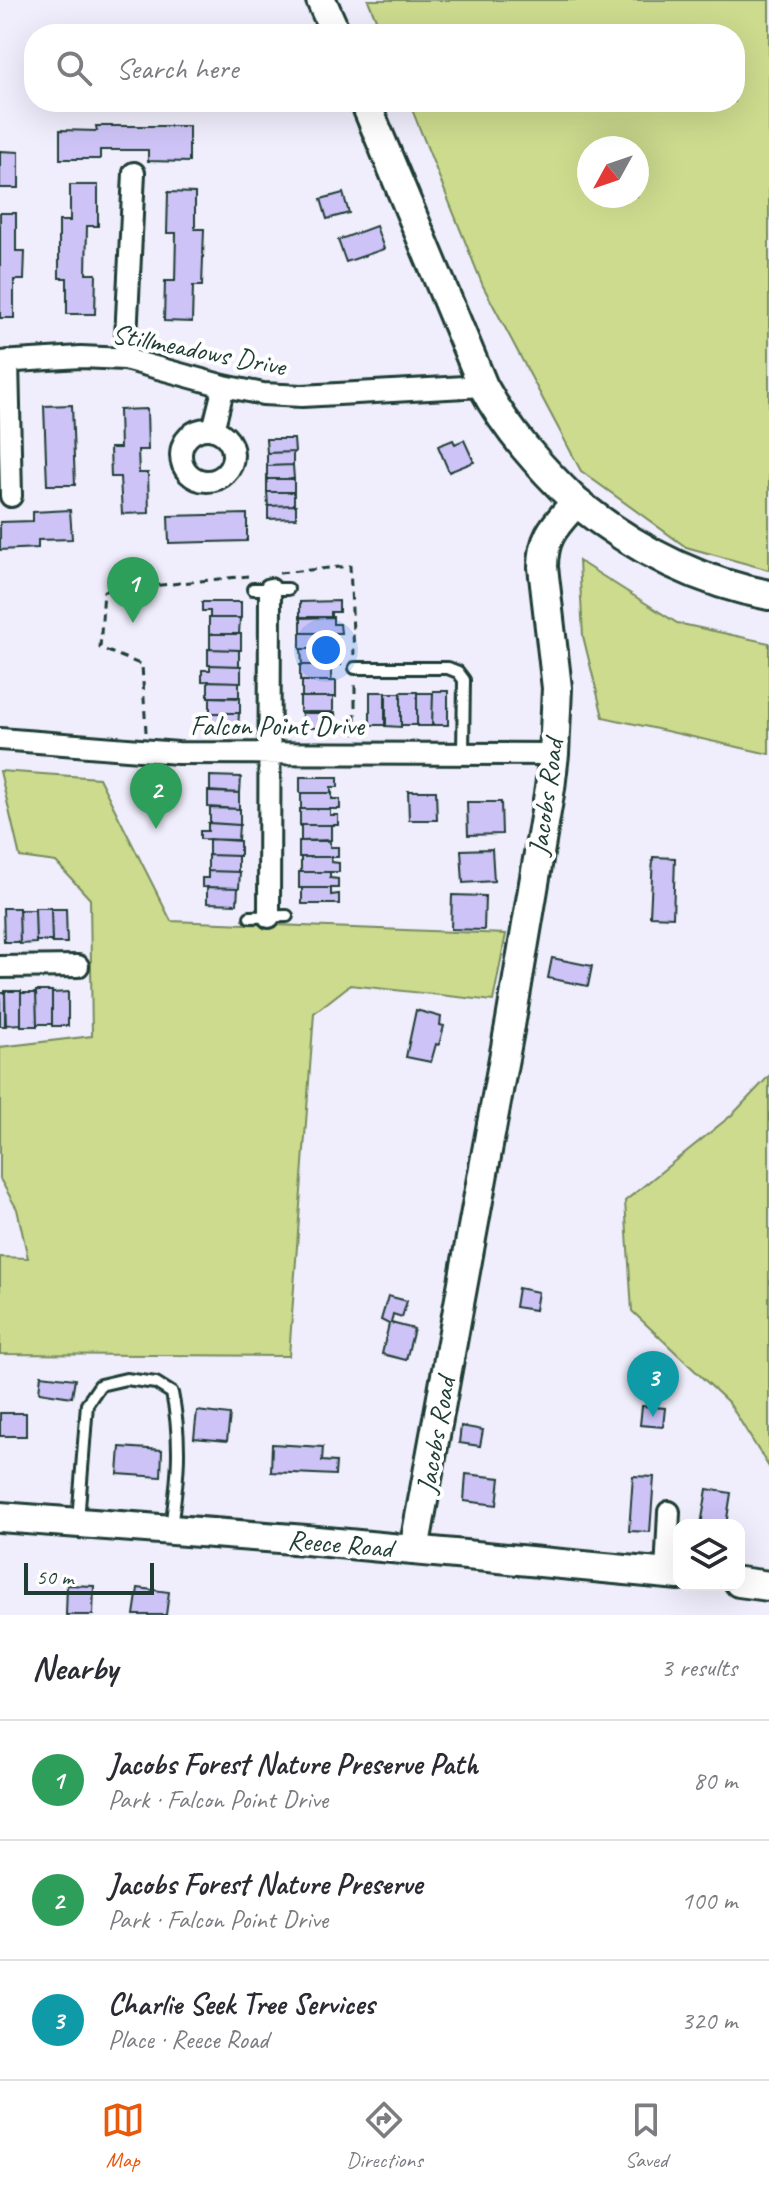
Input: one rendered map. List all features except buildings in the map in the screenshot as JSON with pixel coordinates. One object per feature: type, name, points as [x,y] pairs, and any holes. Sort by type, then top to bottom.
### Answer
[{"type":"street","points":[[321,0],[332,24]]},
{"type":"street","points":[[369,112],[483,386],[505,423],[531,456],[576,502],[633,543],[721,583],[769,595]]},
{"type":"street","points":[[125,359],[134,173]]},
{"type":"street","name":"Stillmeadows Drive","points":[[4,362],[81,357],[125,359],[224,386],[263,394],[302,396],[483,386]]},
{"type":"street","points":[[4,362],[11,496]]},
{"type":"street","points":[[213,430],[224,386]]},
{"type":"street","name":"Jacobs Road","points":[[414,1550],[511,1020],[554,754],[557,688],[543,549],[551,530],[576,502]]},
{"type":"street","points":[[268,583],[271,754],[269,917]]},
{"type":"street","name":"Falcon Point Drive","points":[[0,739],[178,753],[554,754]]},
{"type":"street","points":[[0,967],[78,966]]},
{"type":"street","points":[[669,1512],[672,1575]]},
{"type":"street","name":"Reece Road","points":[[0,1517],[171,1529],[672,1575]]},
{"type":"street","points":[[745,1583],[769,1586]]},
{"type":"lane","points":[[355,668],[448,668],[458,672],[464,680],[463,753]]},
{"type":"lane","points":[[78,1522],[87,1404],[100,1385],[126,1379],[156,1383],[172,1393],[179,1427],[179,1475],[171,1529]]},
{"type":"path","points":[[146,732],[142,665],[100,648],[104,591],[268,583],[350,566],[355,735]]},
{"type":"green space","points":[[368,0],[769,0],[769,570],[686,547],[581,471],[483,286],[413,112],[745,112],[745,24],[378,24]]},
{"type":"green space","points":[[579,561],[677,623],[769,643],[769,754],[603,717],[583,636]]},
{"type":"green space","points":[[0,771],[99,778],[171,921],[506,934],[493,1001],[350,985],[314,1013],[289,1356],[0,1354],[0,1257],[28,1258],[17,1209],[0,1179],[0,1047],[92,1036],[90,899],[56,862],[20,857]]},
{"type":"green space","points":[[769,1076],[769,1467],[729,1403],[632,1311],[625,1201],[733,1114]]},
{"type":"place","name":"Jacobs Forest Nature Preserve Path","points":[[133,623]]},
{"type":"place","name":"Jacobs Forest Nature Preserve","points":[[156,829]]},
{"type":"place","name":"Charlie Seek Tree Services","points":[[653,1417]]}]
